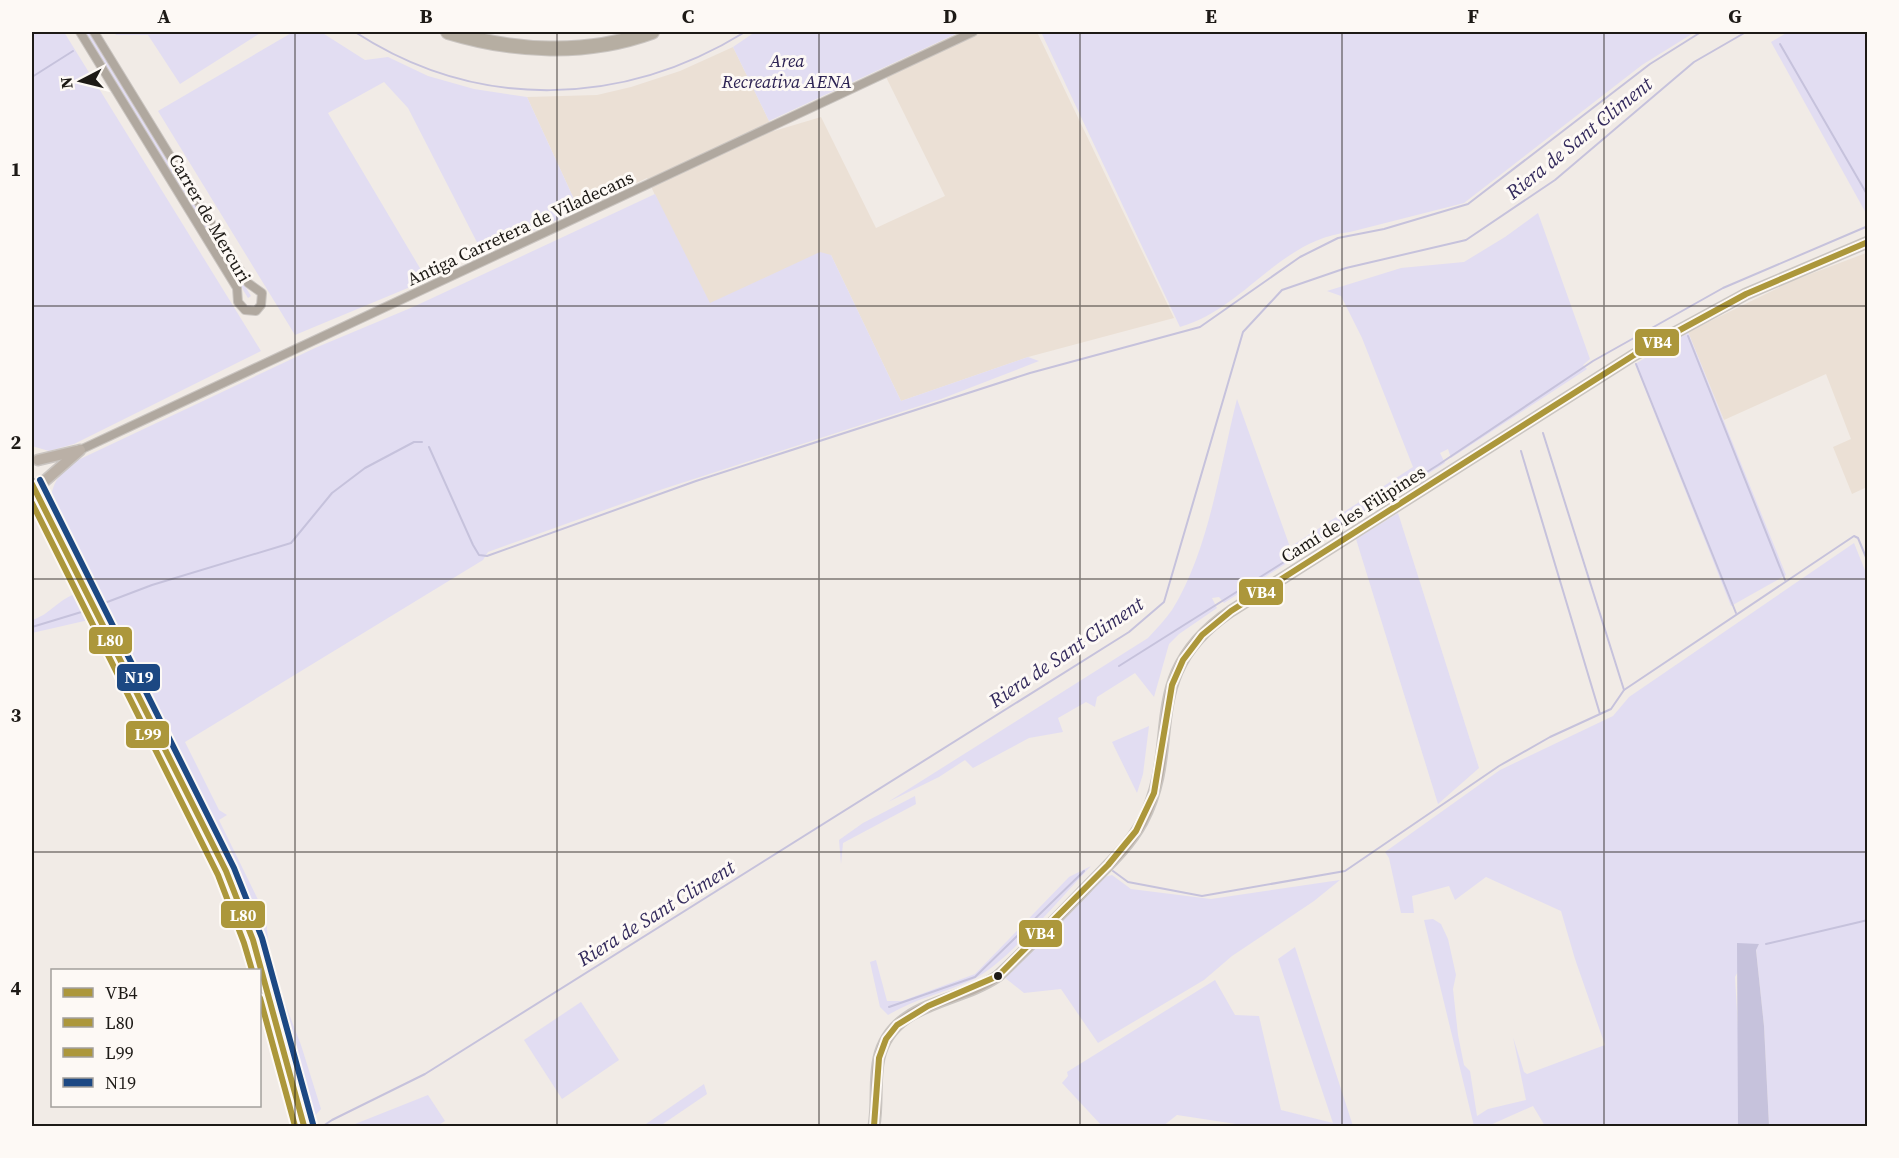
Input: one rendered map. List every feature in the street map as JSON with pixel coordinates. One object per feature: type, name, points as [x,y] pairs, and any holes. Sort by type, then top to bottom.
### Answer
[{"type":"highway","points":[[448,32],[499,44],[547,49],[596,46],[652,32]]},
{"type":"main road","name":"Camí de les Filipines","points":[[874,1126],[879,1056],[893,1030],[916,1010],[987,984],[1039,936],[1116,857],[1138,828],[1154,789],[1167,699],[1173,678],[1190,648],[1211,626],[1635,355],[1746,294],[1868,242]]},
{"type":"main road","points":[[33,458],[80,450]]},
{"type":"main road","points":[[80,450],[45,480],[34,494],[226,871],[253,940],[303,1121]]},
{"type":"main road","points":[[33,458],[45,471],[45,480]]},
{"type":"street","name":"Carrer de Mercuri","points":[[80,32],[237,288],[239,305],[248,311],[258,309],[262,302],[262,292],[248,283],[94,32]]},
{"type":"street","name":"Antiga Carretera de Viladecans","points":[[80,450],[973,32]]},
{"type":"shaded area","points":[[960,32],[1037,32],[1174,318],[1028,357],[901,401],[831,255],[709,310],[647,178],[579,210],[527,97],[597,95],[631,87],[680,71],[733,47],[774,131],[821,117],[876,228],[945,196],[882,69]]},
{"type":"shaded area","points":[[1866,253],[1867,487],[1852,494],[1833,447],[1851,439],[1826,374],[1724,420],[1688,332],[1792,281]]},
{"type":"shaded area","points":[[1737,943],[1759,944],[1756,950],[1764,1026],[1769,1126],[1738,1126]]},
{"type":"green space","points":[[32,32],[64,32],[261,351],[74,444],[49,451],[32,446]]},
{"type":"green space","points":[[85,32],[89,32],[251,296],[248,298]]},
{"type":"green space","points":[[114,32],[262,32],[180,84],[148,35],[116,35]]},
{"type":"green space","points":[[293,32],[321,32],[365,60],[388,57],[428,76],[474,89],[527,97],[579,210],[483,254],[408,108],[384,82],[328,113],[427,280],[295,335],[158,111]]},
{"type":"green space","name":"Area Recreativa AENA","points":[[755,32],[960,32],[769,121],[733,47]]},
{"type":"green space","points":[[1041,32],[1695,32],[1642,65],[1464,203],[1325,238],[1302,248],[1224,305],[1203,318],[1180,327]]},
{"type":"green space","points":[[1788,32],[1867,32],[1867,215],[1771,42]]},
{"type":"green space","points":[[655,194],[710,303],[820,252],[831,255],[901,401],[1028,357],[1039,361],[941,399],[663,489],[488,552],[483,560],[185,742],[219,810],[227,815],[219,820],[266,916],[269,955],[264,935],[113,626],[51,506],[52,491],[57,479],[78,460],[315,348],[413,307]]},
{"type":"green space","points":[[1538,213],[1590,359],[1583,365],[1587,369],[1451,458],[1448,449],[1440,453],[1445,463],[1224,603],[1219,597],[1212,598],[1217,608],[1179,634],[1169,644],[1154,697],[1135,673],[1097,697],[1095,707],[1086,702],[1058,718],[1063,732],[1029,738],[973,768],[965,760],[939,777],[888,802],[1148,638],[1163,621],[1185,587],[1204,535],[1237,399],[1290,547],[1413,467],[1362,338],[1341,296],[1327,291],[1401,268],[1464,262]]},
{"type":"green space","points":[[1688,332],[1786,575],[1731,606],[1635,364]]},
{"type":"green space","points":[[1398,513],[1479,768],[1438,804],[1356,539]]},
{"type":"green space","points":[[1854,543],[1868,578],[1867,1126],[1769,1126],[1764,1026],[1756,949],[1759,944],[1753,945],[1735,977],[1740,1062],[1738,1126],[1545,1126],[1533,1106],[1488,1126],[1474,1126],[1424,920],[1433,919],[1441,924],[1448,939],[1456,975],[1453,989],[1458,1035],[1464,1065],[1470,1071],[1477,1116],[1488,1109],[1526,1100],[1513,1037],[1524,1072],[1527,1074],[1605,1045],[1561,911],[1486,877],[1455,900],[1449,886],[1412,896],[1414,913],[1401,913],[1389,858],[1385,852],[1500,770],[1613,716],[1629,697]]},
{"type":"green space","points":[[78,593],[93,619],[32,633],[32,620],[71,595]]},
{"type":"green space","points":[[1149,726],[1143,774],[1137,793],[1112,742]]},
{"type":"green space","points":[[915,796],[916,804],[843,843],[841,864],[839,840],[863,823]]},
{"type":"green space","points":[[1091,866],[1018,944],[988,970],[963,984],[909,1004],[888,1015],[880,1007],[870,962],[876,960],[887,1001],[902,1001],[975,974],[1069,877]]},
{"type":"green space","points":[[1112,875],[1131,889],[1211,899],[1340,880],[1314,901],[1232,956],[1204,980],[1098,1043],[1061,989],[1024,993],[1004,977],[1104,877]]},
{"type":"green space","points":[[1295,947],[1353,1126],[1249,1126],[1177,1115],[1163,1126],[1102,1126],[1062,1083],[1068,1076],[1067,1072],[1215,980],[1235,1015],[1259,1016],[1281,1110],[1333,1123],[1278,959]]},
{"type":"green space","points":[[274,975],[301,1045],[321,1109],[310,1121]]},
{"type":"green space","points":[[581,1002],[619,1060],[562,1099],[524,1040]]},
{"type":"green space","points":[[704,1084],[707,1094],[660,1126],[643,1126]]},
{"type":"green space","points":[[428,1095],[445,1121],[437,1126],[350,1126]]},
{"type":"waterway","points":[[355,32],[402,58],[451,76],[500,87],[550,90],[600,86],[650,75],[698,57],[745,32]]},
{"type":"waterway","points":[[429,447],[473,545],[479,555],[487,556],[696,481],[1030,373],[1200,327],[1300,257],[1338,238],[1384,229],[1468,204],[1650,64],[1701,32]]},
{"type":"waterway","name":"Riera de Sant Climent","points":[[323,1126],[425,1074],[1129,632],[1164,602],[1243,332],[1282,290],[1346,268],[1466,240],[1555,180],[1694,62],[1746,32]]},
{"type":"waterway","points":[[1780,44],[1868,196]]},
{"type":"waterway","points":[[32,77],[73,51]]},
{"type":"waterway","points":[[1119,666],[1438,465],[1593,361],[1723,288],[1868,226]]},
{"type":"waterway","points":[[1688,336],[1785,580]]},
{"type":"waterway","points":[[1636,364],[1736,613]]},
{"type":"waterway","points":[[1543,433],[1624,690]]},
{"type":"waterway","points":[[102,604],[152,585],[291,543],[332,493],[365,468],[414,442],[422,442]]},
{"type":"waterway","points":[[1521,451],[1600,714]]},
{"type":"waterway","points":[[1113,871],[1128,882],[1202,896],[1345,871],[1499,766],[1550,737],[1611,709],[1624,690],[1854,536],[1858,538],[1868,562]]},
{"type":"waterway","points":[[32,627],[88,610]]},
{"type":"waterway","points":[[889,1007],[975,977],[1084,871]]},
{"type":"waterway","points":[[1766,944],[1868,920]]},
{"type":"transit line","name":"VB4","points":[[874,1126],[879,1058],[886,1039],[897,1025],[928,1006],[998,976],[1108,865],[1136,831],[1154,793],[1172,685],[1183,660],[1202,635],[1231,611],[1634,355],[1746,294],[1868,242]]},
{"type":"transit line","name":"N19","points":[[40,480],[234,868],[262,938],[313,1124]]},
{"type":"transit line","name":"L80","points":[[32,484],[226,871],[253,940],[261,969]]},
{"type":"transit line","name":"L99","points":[[32,503],[218,875],[252,969]]},
{"type":"transit line","name":"L80","points":[[261,969],[304,1126]]},
{"type":"transit line","name":"L99","points":[[261,1002],[295,1126]]}]
